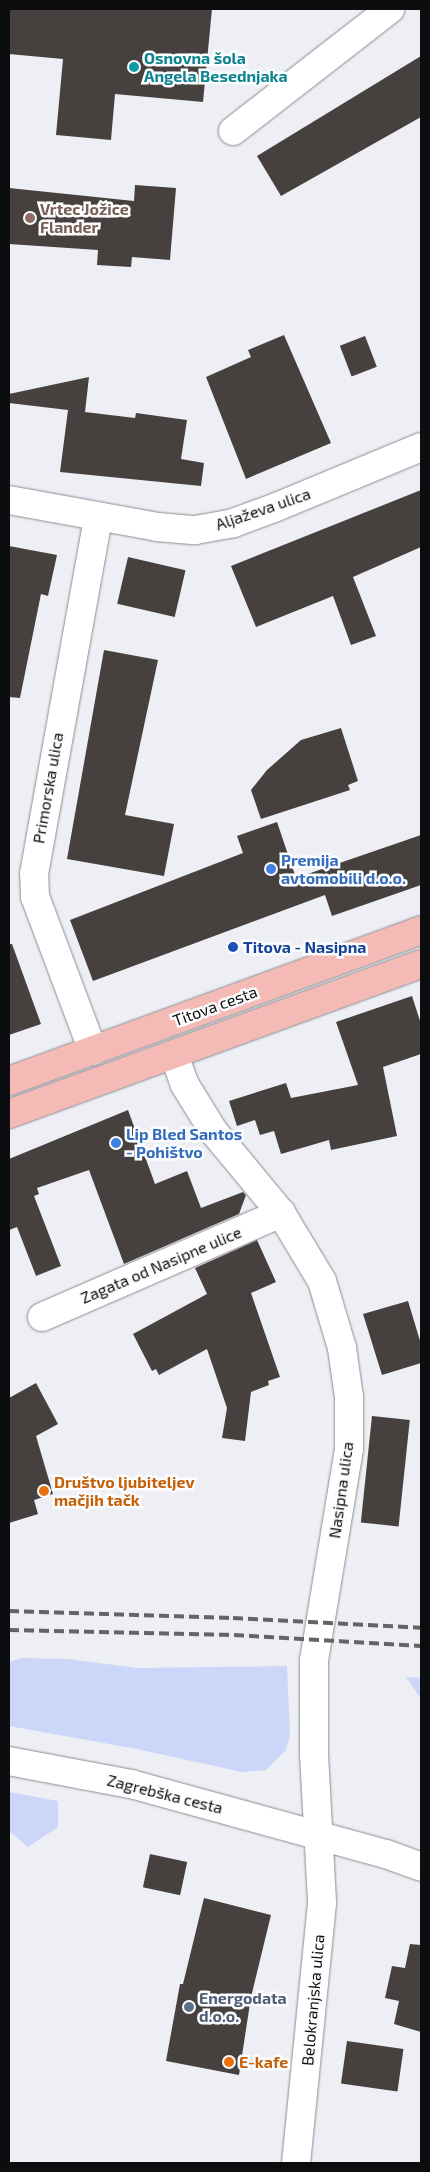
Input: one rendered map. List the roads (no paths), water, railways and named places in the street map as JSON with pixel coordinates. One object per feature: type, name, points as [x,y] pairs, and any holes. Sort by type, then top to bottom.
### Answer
[{"type":"main road","name":"Titova cesta","points":[[9,1081],[421,930]]},
{"type":"main road","name":"Titova cesta","points":[[9,1114],[421,964]]},
{"type":"street","points":[[233,131],[390,9]]},
{"type":"street","name":"Aljaževa ulica","points":[[9,500],[98,518],[195,530],[232,523],[421,447]]},
{"type":"street","name":"Primorska ulica","points":[[94,1051],[35,897],[34,874],[98,518]]},
{"type":"street","name":"Nasipna ulica","points":[[174,1055],[185,1084],[214,1132],[281,1214],[322,1281],[342,1348],[349,1397],[349,1449],[314,1660],[314,1744],[320,1836]]},
{"type":"street","name":"Zagata od Nasipne ulice","points":[[42,1317],[281,1214]]},
{"type":"street","name":"Zagrebška cesta","points":[[9,1761],[131,1784],[320,1836]]},
{"type":"street","points":[[320,1836],[421,1867]]},
{"type":"street","name":"Belokranjska ulica","points":[[296,2163],[322,1903],[320,1836]]},
{"type":"railway","points":[[9,1611],[233,1618],[421,1628]]},
{"type":"railway","points":[[9,1630],[234,1635],[421,1646]]},
{"type":"place","name":"Osnovna šola Angela Besednjaka","points":[[134,67]]},
{"type":"place","name":"Vrtec Jožice Flander","points":[[30,218]]},
{"type":"place","name":"Premija avtomobili d.o.o.","points":[[271,869]]},
{"type":"place","name":"Titova - Nasipna","points":[[233,947]]},
{"type":"place","name":"Lip Bled Santos - Pohištvo","points":[[116,1143]]},
{"type":"place","name":"Društvo ljubiteljev mačjih tačk","points":[[44,1491]]},
{"type":"place","name":"Energodata d.o.o.","points":[[189,2007]]},
{"type":"place","name":"E-kafe","points":[[229,2062]]}]
